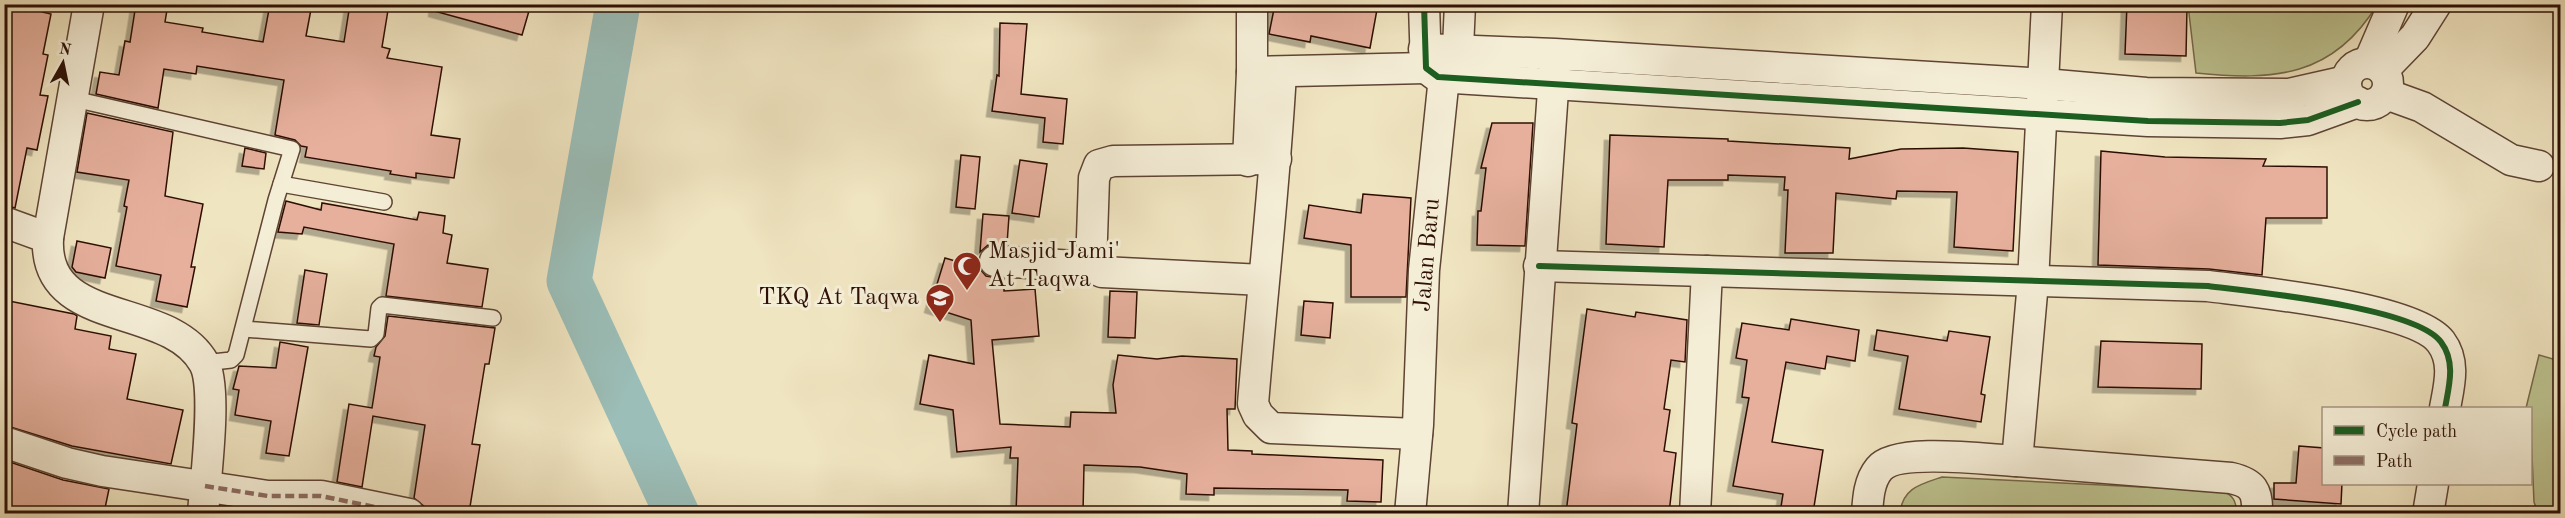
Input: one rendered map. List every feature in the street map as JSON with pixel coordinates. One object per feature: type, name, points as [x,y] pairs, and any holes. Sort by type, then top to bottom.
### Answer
[{"type":"street","points":[[89,4],[48,238],[47,257],[55,277],[70,291],[93,305],[172,334],[189,346],[204,363],[210,399],[204,500]]},
{"type":"street","points":[[1252,4],[1252,72],[1262,160],[1263,279],[1253,404],[1257,416],[1271,428],[1418,434]]},
{"type":"street","points":[[1424,4],[1438,65]]},
{"type":"street","points":[[1438,65],[1460,4]]},
{"type":"street","points":[[2017,461],[2033,282],[2047,4]]},
{"type":"street","points":[[1252,72],[1438,65],[1554,68],[2044,84],[2146,93],[2352,92],[2373,104],[2394,4]]},
{"type":"street","points":[[2379,75],[2415,38],[2436,4]]},
{"type":"street","name":"Jalan Baru","points":[[1410,513],[1418,434],[1424,270],[1438,65]]},
{"type":"street","points":[[2352,92],[2353,67],[2379,75],[2422,107],[2511,160],[2539,166]]},
{"type":"street","points":[[1554,68],[2041,114],[2148,121],[2280,123],[2308,120],[2352,92]]},
{"type":"street","points":[[1523,513],[1554,68]]},
{"type":"street","points":[[1262,160],[1281,72]]},
{"type":"street","points":[[1091,267],[1091,214],[1094,178],[1099,165],[1113,161],[1262,160]]},
{"type":"street","points":[[4,222],[48,238]]},
{"type":"street","points":[[995,261],[1091,267],[1102,272],[1263,279]]},
{"type":"street","points":[[1539,266],[2208,286],[2318,299],[2401,320],[2434,334],[2450,357],[2451,373],[2445,407]]},
{"type":"street","points":[[1695,513],[1707,271]]},
{"type":"street","points":[[4,441],[81,467],[204,500],[268,496],[321,496],[409,513]]},
{"type":"street","points":[[1868,513],[1870,486],[1880,468],[1894,460],[1944,457],[2244,480],[2254,487],[2258,498],[2257,513]]},
{"type":"street","points":[[2428,513],[2433,485]]},
{"type":"lane","points":[[74,99],[292,149],[244,329],[231,360],[204,363]]},
{"type":"lane","points":[[281,184],[384,202]]},
{"type":"lane","points":[[244,329],[371,339],[376,334],[379,308],[382,305],[493,318]]},
{"type":"green space","points":[[2188,4],[2377,5],[2360,29],[2341,47],[2321,60],[2299,69],[2251,76],[2196,73]]},
{"type":"green space","points":[[2539,355],[2560,361],[2560,513],[2538,513],[2534,502],[2532,407],[2526,407]]},
{"type":"green space","points":[[1942,477],[2222,491],[2234,499],[2237,514],[1900,514],[1904,498],[1914,488]]},
{"type":"building","points":[[4,4],[43,4],[42,12],[51,14],[43,54],[48,55],[40,95],[48,96],[37,150],[27,148],[15,208],[4,205]]},
{"type":"building","points":[[136,4],[168,4],[165,22],[203,28],[202,32],[263,42],[270,4],[312,4],[306,36],[344,42],[350,4],[389,4],[382,47],[390,49],[387,58],[442,67],[431,135],[460,139],[454,178],[416,173],[416,178],[390,174],[391,171],[305,157],[307,147],[301,146],[295,140],[275,135],[284,80],[197,66],[196,74],[164,69],[158,108],[96,94],[100,72],[119,75],[125,41],[130,42]]},
{"type":"building","points":[[435,4],[531,4],[522,35],[434,11]]},
{"type":"building","points":[[1275,4],[1378,4],[1370,48],[1311,36],[1310,42],[1269,34]]},
{"type":"building","points":[[2127,4],[2187,7],[2186,56],[2125,54]]},
{"type":"building","points":[[1000,23],[1027,24],[1021,94],[1067,99],[1063,144],[1043,142],[1045,118],[992,111],[997,75],[999,76]]},
{"type":"building","points":[[87,113],[173,132],[165,196],[203,204],[191,267],[195,267],[187,307],[156,301],[161,275],[116,266],[127,207],[124,206],[129,180],[77,172]]},
{"type":"building","points":[[1492,123],[1533,123],[1525,246],[1477,245],[1478,211],[1481,211],[1486,168],[1481,168]]},
{"type":"building","points":[[1610,135],[1728,139],[1728,141],[1850,148],[1849,159],[1901,149],[1963,148],[2018,152],[2013,251],[1954,247],[1957,192],[1897,191],[1896,199],[1836,193],[1833,253],[1785,253],[1788,190],[1784,190],[1785,177],[1728,175],[1728,180],[1668,180],[1664,247],[1606,244]]},
{"type":"building","points":[[245,148],[266,153],[264,169],[242,166]]},
{"type":"building","points":[[2101,151],[2165,157],[2266,159],[2263,166],[2327,167],[2327,218],[2266,218],[2262,275],[2209,269],[2098,265]]},
{"type":"building","points":[[961,155],[980,157],[975,209],[956,207]]},
{"type":"building","points":[[1020,160],[1047,164],[1039,217],[1012,213]]},
{"type":"building","points":[[1363,194],[1411,198],[1406,297],[1351,297],[1351,245],[1304,238],[1309,205],[1361,213]]},
{"type":"building","points":[[286,201],[321,210],[322,203],[417,220],[419,212],[445,216],[443,233],[452,235],[447,263],[488,269],[482,307],[386,296],[394,244],[304,227],[302,234],[278,232]]},
{"type":"building","points":[[983,214],[1009,216],[1007,244],[988,245],[980,252]]},
{"type":"building","points":[[77,241],[111,248],[105,278],[76,272],[72,267]]},
{"type":"building","points":[[945,258],[979,268],[986,276],[1004,279],[1004,291],[1035,289],[1039,336],[992,340],[1000,424],[1070,427],[1071,412],[1116,413],[1113,385],[1118,355],[1157,359],[1182,356],[1237,359],[1235,409],[1227,409],[1228,450],[1252,451],[1252,454],[1383,460],[1381,502],[1347,501],[1348,490],[1214,488],[1214,495],[1186,494],[1187,474],[1140,467],[1084,465],[1083,513],[1016,513],[1018,458],[1010,458],[1011,447],[957,452],[953,410],[920,404],[929,355],[974,364],[971,320],[930,307]]},
{"type":"building","points":[[305,270],[327,274],[319,325],[297,323]]},
{"type":"building","points":[[1110,291],[1137,292],[1135,338],[1108,337]]},
{"type":"building","points":[[4,300],[74,314],[77,316],[75,329],[111,336],[109,349],[136,354],[127,399],[183,410],[171,464],[72,446],[4,425],[4,406],[10,380],[4,379],[4,354],[10,324],[4,323]]},
{"type":"building","points":[[1304,301],[1333,303],[1330,338],[1301,335]]},
{"type":"building","points":[[1587,309],[1635,317],[1636,312],[1687,320],[1685,362],[1671,360],[1664,409],[1670,410],[1664,451],[1676,453],[1669,513],[1566,513],[1577,424],[1572,423]]},
{"type":"building","points":[[388,316],[495,328],[489,364],[485,364],[472,444],[480,445],[469,513],[446,513],[446,511],[425,507],[414,498],[425,425],[373,416],[362,487],[337,482],[349,404],[372,408],[380,357],[374,356],[376,347],[385,336]]},
{"type":"building","points":[[1791,319],[1859,330],[1855,361],[1827,356],[1825,369],[1786,362],[1772,442],[1823,450],[1813,513],[1780,513],[1783,494],[1733,486],[1749,398],[1742,397],[1747,360],[1736,358],[1742,323],[1789,330]]},
{"type":"building","points":[[1877,330],[1947,341],[1949,331],[1990,337],[1981,394],[1985,395],[1981,422],[1899,409],[1908,356],[1874,350]]},
{"type":"building","points":[[2101,341],[2202,344],[2201,389],[2098,387]]},
{"type":"building","points":[[280,342],[308,347],[289,456],[266,453],[271,421],[235,415],[239,390],[233,389],[239,366],[276,368]]},
{"type":"building","points":[[2299,446],[2322,448],[2322,485],[2342,485],[2341,504],[2274,499],[2274,483],[2296,483]]},
{"type":"building","points":[[4,460],[63,480],[109,489],[104,513],[4,513]]},
{"type":"waterway","points":[[618,4],[569,281],[677,514]]},
{"type":"marked path","points":[[205,486],[268,496],[321,496],[409,514]]},
{"type":"cycle path","points":[[1424,4],[1426,68],[1438,77],[2148,121],[2280,123],[2308,120],[2358,102]]},
{"type":"cycle path","points":[[1539,266],[2208,286],[2296,297],[2368,310],[2400,319],[2425,330],[2441,342],[2449,358],[2450,374],[2445,407]]},
{"type":"place","name":"Masjid Jami' At Taqwa","points":[[967,292]]},
{"type":"place","name":"TKQ At Taqwa","points":[[940,324]]}]
